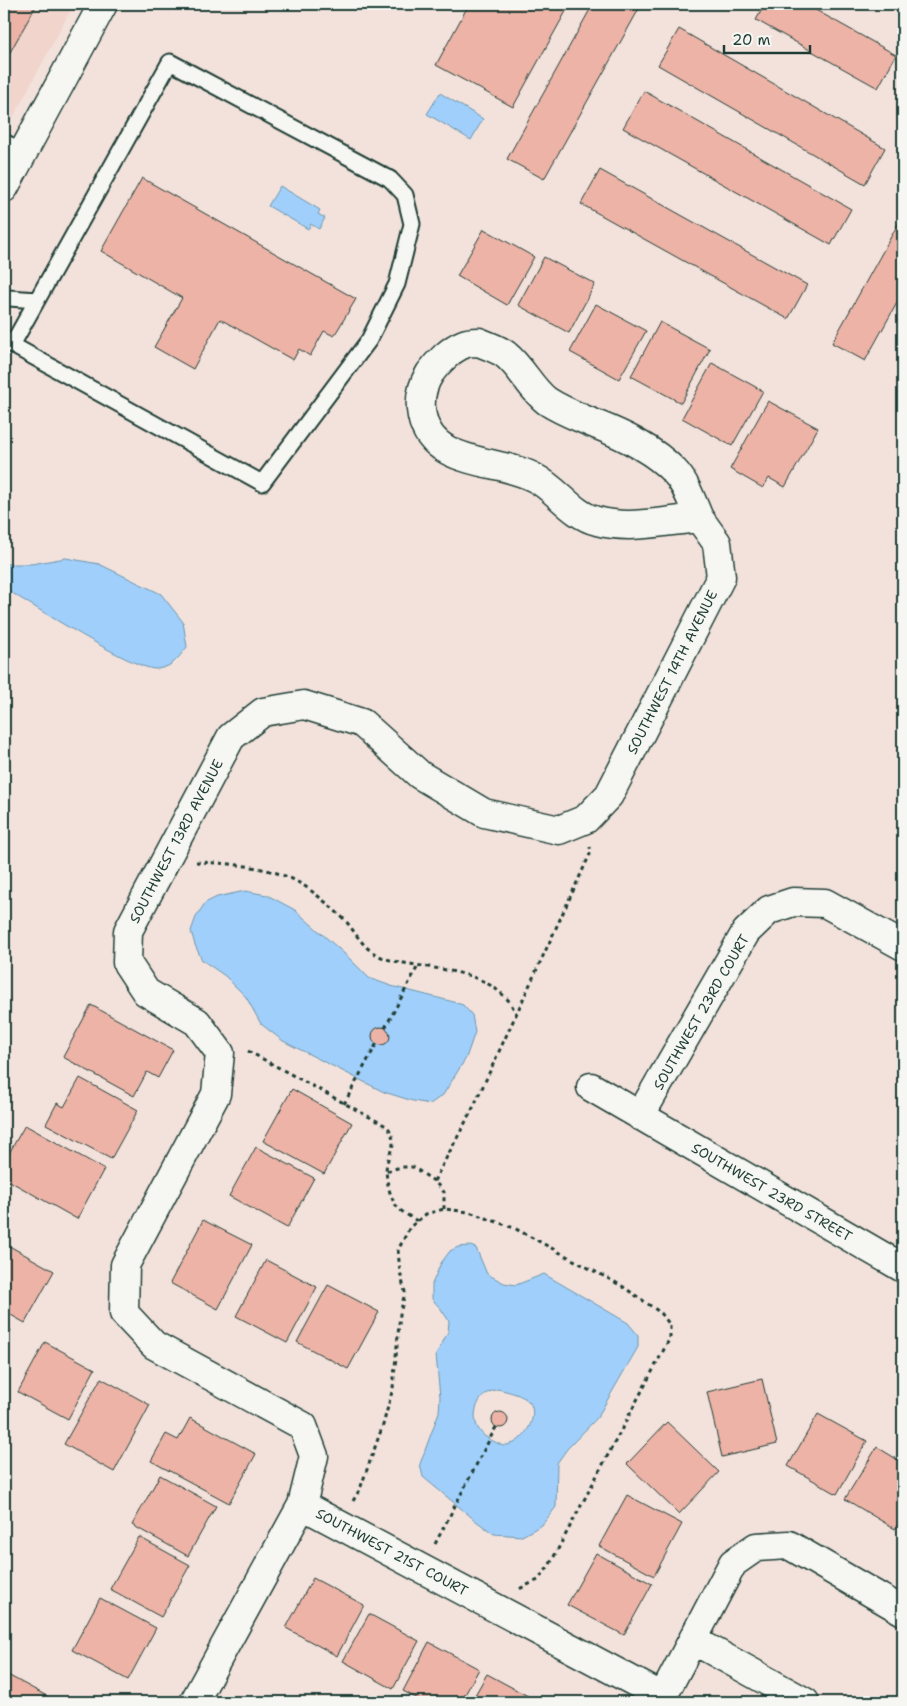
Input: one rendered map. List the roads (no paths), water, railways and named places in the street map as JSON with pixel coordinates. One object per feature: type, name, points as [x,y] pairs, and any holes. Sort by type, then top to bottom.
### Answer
[{"type":"street","points":[[4,188],[13,147],[104,4]]},
{"type":"street","points":[[479,342],[494,348],[506,355],[545,399],[557,408],[617,433],[638,444],[674,471],[682,482],[699,518],[630,526],[595,521],[578,511],[536,478],[521,472],[454,454],[433,440],[424,425],[420,397],[424,382],[434,367],[465,343],[479,342]]},
{"type":"street","name":"SOUTHWEST 14TH AVENUE","points":[[263,712],[304,705],[362,723],[420,775],[484,813],[559,830],[586,819],[609,795],[721,577],[717,543],[699,518]]},
{"type":"street","name":"SOUTHWEST 13RD AVENUE","points":[[124,1313],[125,1265],[216,1094],[220,1053],[197,1022],[146,992],[127,963],[128,931],[231,737],[263,712]]},
{"type":"street","name":"SOUTHWEST 23RD COURT","points":[[640,1116],[746,932],[770,910],[793,902],[825,903],[903,946]]},
{"type":"street","name":"SOUTHWEST 23RD STREET","points":[[591,1088],[903,1268]]},
{"type":"street","name":"SOUTHWEST 21ST COURT","points":[[124,1313],[154,1345],[303,1426],[314,1456],[302,1505],[490,1605],[662,1700]]},
{"type":"street","points":[[194,1702],[302,1505]]},
{"type":"street","points":[[662,1700],[733,1563],[756,1547],[790,1545],[903,1611]]},
{"type":"street","points":[[693,1640],[805,1702]]},
{"type":"lane","points":[[170,62],[390,179],[406,195],[412,224],[397,284],[369,340],[262,482],[8,342],[37,300],[170,62]]},
{"type":"lane","points":[[4,296],[37,300]]},
{"type":"water","points":[[440,93],[483,119],[471,140],[427,114]]},
{"type":"water","points":[[280,186],[320,210],[318,214],[325,218],[319,229],[311,224],[308,229],[268,206]]},
{"type":"water","points":[[66,558],[99,564],[161,594],[183,622],[187,647],[174,662],[167,666],[157,669],[146,667],[128,660],[82,635],[4,588],[4,564],[31,564]]},
{"type":"water","points":[[245,891],[267,895],[295,910],[369,978],[391,986],[463,1005],[472,1015],[475,1032],[466,1058],[443,1095],[430,1104],[384,1092],[283,1041],[261,1024],[246,997],[225,976],[202,960],[191,931],[196,917],[205,903],[217,897]]},
{"type":"water","points":[[470,1246],[476,1248],[487,1274],[504,1283],[516,1285],[544,1274],[628,1323],[638,1335],[638,1347],[597,1418],[567,1449],[557,1463],[556,1507],[542,1525],[522,1536],[494,1534],[423,1477],[420,1464],[439,1412],[440,1397],[436,1355],[448,1332],[449,1321],[432,1299],[432,1284],[441,1263],[450,1251],[458,1247]],"holes":[[[498,1389],[519,1395],[527,1400],[530,1403],[533,1414],[530,1425],[523,1436],[514,1443],[503,1446],[487,1438],[482,1433],[477,1427],[475,1416],[477,1406],[483,1396]]]}]
